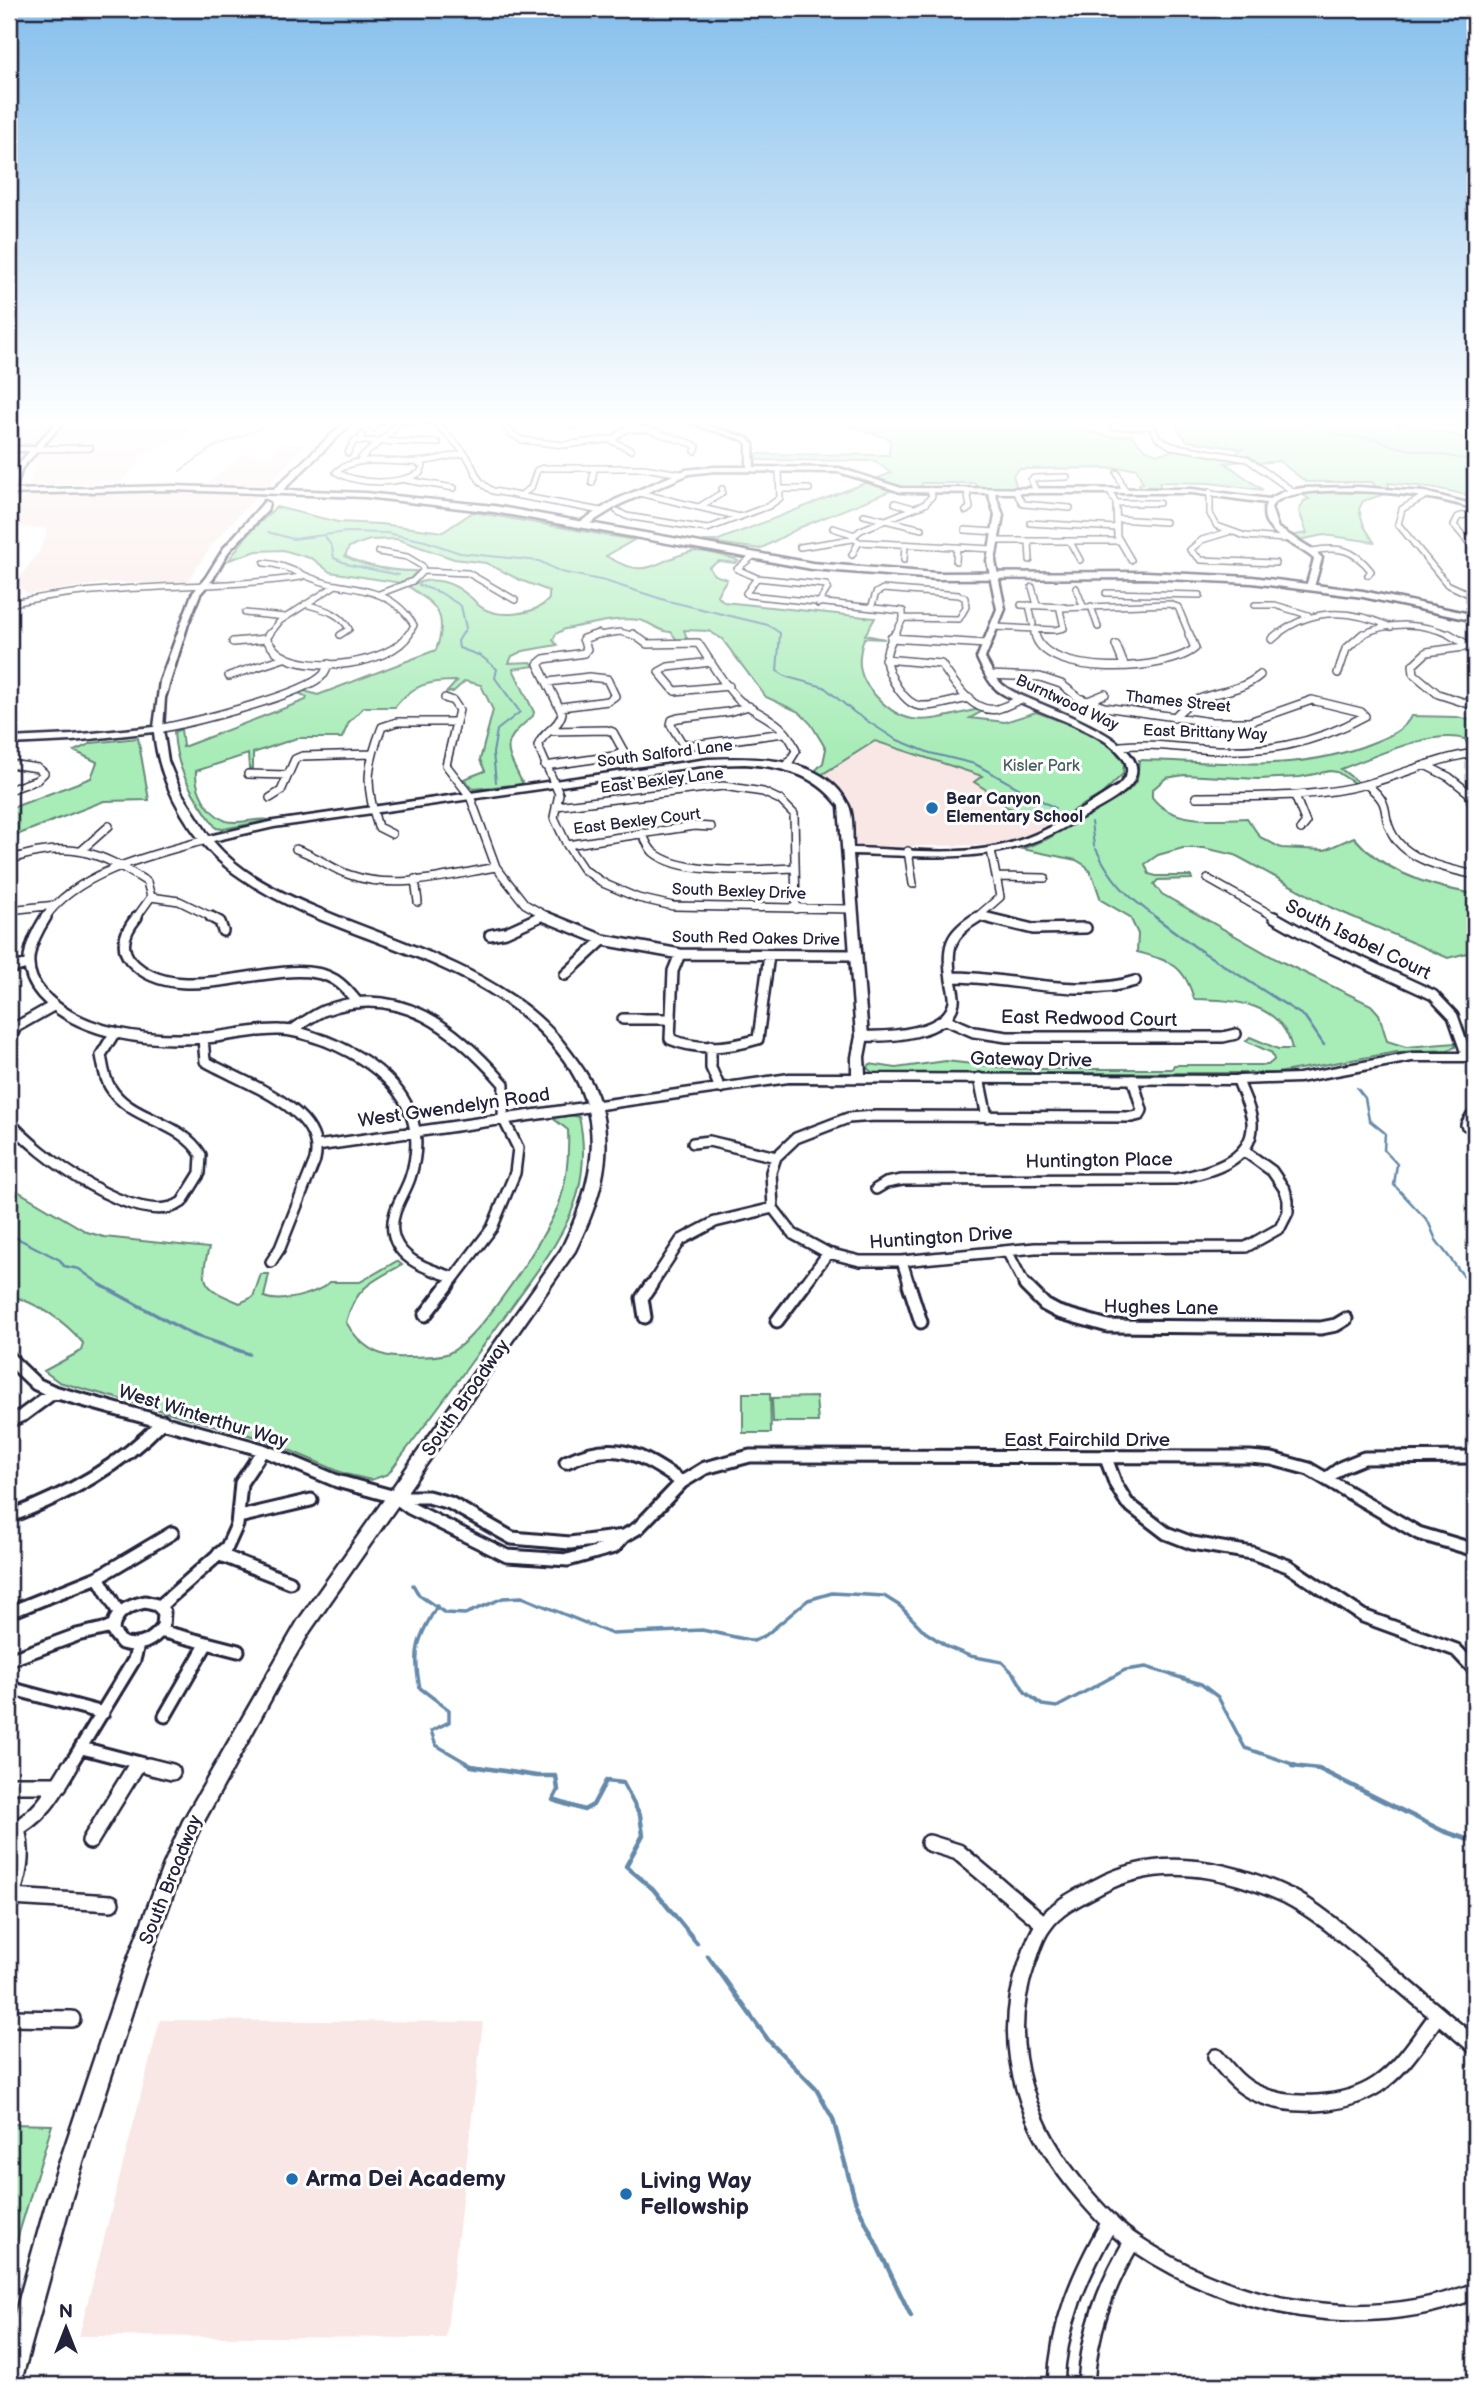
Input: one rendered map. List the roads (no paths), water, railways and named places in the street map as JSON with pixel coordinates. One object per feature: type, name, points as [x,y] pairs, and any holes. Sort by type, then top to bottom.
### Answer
[{"type":"main road","points":[[612,531],[752,557],[869,572],[995,577],[1192,576],[1310,587],[1384,598],[1475,618]]},
{"type":"street","name":"South Broadway","points":[[9,2378],[60,2197],[130,1984],[190,1827],[281,1663],[568,1251],[585,1220],[597,1179],[600,1155],[595,1105],[580,1072],[560,1042],[542,1024],[511,1000],[453,970],[267,889],[231,865],[206,840],[187,813],[165,771],[158,729],[163,682],[201,585],[198,579],[214,552],[234,531]]},
{"type":"street","points":[[839,531],[856,539]]},
{"type":"street","points":[[852,555],[856,539],[868,531]]},
{"type":"street","points":[[967,531],[994,541]]},
{"type":"street","name":"Burntwood Way","points":[[849,851],[991,850],[1012,847],[1038,838],[1122,788],[1132,769],[1121,746],[1088,727],[1019,700],[1001,688],[989,675],[981,658],[1001,609],[991,561],[996,531]]},
{"type":"street","points":[[1118,531],[1120,541],[1131,559]]},
{"type":"street","points":[[1277,531],[1284,539]]},
{"type":"street","points":[[1403,531],[1447,584],[1475,597]]},
{"type":"street","points":[[1459,531],[1475,550]]},
{"type":"street","points":[[1275,563],[1201,560],[1191,551],[1194,544],[1228,532],[1284,539],[1312,551],[1318,558],[1310,587]]},
{"type":"street","points":[[800,547],[856,539],[905,545],[957,547],[994,541],[1120,541]]},
{"type":"street","points":[[1029,542],[1030,561]]},
{"type":"street","points":[[1070,542],[1080,560]]},
{"type":"street","points":[[904,560],[905,545]]},
{"type":"street","points":[[1312,551],[1334,546],[1348,550],[1364,561],[1371,571],[1368,575]]},
{"type":"street","points":[[956,561],[957,547]]},
{"type":"street","points":[[379,552],[407,557],[422,566],[423,571]]},
{"type":"street","points":[[752,557],[737,569],[757,578],[826,585],[828,589],[818,604]]},
{"type":"street","points":[[264,563],[286,565],[301,577]]},
{"type":"street","points":[[379,594],[413,581],[423,571],[452,570],[474,575],[501,594],[515,600]]},
{"type":"street","points":[[9,604],[83,589],[250,584],[301,577],[359,587],[379,594],[393,600],[409,613],[414,625],[411,636],[399,647],[383,655],[329,664],[284,658],[229,676]]},
{"type":"street","points":[[757,578],[746,593],[748,596],[959,619],[966,607],[965,598],[959,595],[883,589],[876,593],[871,608]]},
{"type":"street","points":[[266,639],[274,626],[285,617],[305,604],[327,595],[336,585]]},
{"type":"street","points":[[1032,587],[1037,605]]},
{"type":"street","points":[[1076,589],[1083,606]]},
{"type":"street","points":[[1152,592],[1156,604]]},
{"type":"street","points":[[1106,593],[1200,595]]},
{"type":"street","points":[[305,604],[334,613],[347,622],[349,629],[340,635]]},
{"type":"street","points":[[1021,605],[1029,605],[1037,605],[1065,607],[1175,605],[1186,623],[1195,648],[1185,659],[1155,665],[1074,662],[1041,652],[1029,605]]},
{"type":"street","points":[[1255,605],[1275,605],[1308,615]]},
{"type":"street","points":[[1091,606],[1098,627]]},
{"type":"street","points":[[994,626],[1064,628],[1060,610],[1065,607]]},
{"type":"street","points":[[245,613],[285,617]]},
{"type":"street","points":[[1272,639],[1287,625],[1308,615],[1352,614],[1391,627],[1438,631],[1472,646]]},
{"type":"street","points":[[904,615],[891,638],[885,659],[893,681],[915,705],[929,706],[970,698]]},
{"type":"street","points":[[1174,622],[1186,623]]},
{"type":"street","points":[[1338,673],[1343,653],[1352,641],[1368,632],[1391,627]]},
{"type":"street","points":[[548,682],[598,676],[607,679],[615,696],[608,701],[561,707],[538,664],[540,660],[584,653],[587,649],[583,639],[609,634],[632,633],[640,643],[647,645],[691,641],[698,643],[739,700],[770,717],[784,733],[796,751],[786,767]]},
{"type":"street","points":[[891,638],[986,644]]},
{"type":"street","points":[[266,639],[284,658]]},
{"type":"street","points":[[233,642],[266,639]]},
{"type":"street","points":[[1116,645],[1124,665]]},
{"type":"street","points":[[1472,646],[1427,652],[1413,665],[1415,674],[1438,694],[1475,706]]},
{"type":"street","points":[[885,659],[941,664],[953,681],[985,708],[993,709],[1019,700]]},
{"type":"street","points":[[711,662],[668,667],[659,672],[675,691],[729,686]]},
{"type":"street","points":[[9,741],[158,729],[206,720],[303,685],[323,674],[329,664]]},
{"type":"street","name":"Thames Street","points":[[989,675],[1040,677],[1061,684],[1079,698],[1104,707],[1174,718],[1249,722],[1312,700],[1362,712],[1365,716]]},
{"type":"street","points":[[1174,718],[1180,706],[1195,695],[1244,688],[1260,675]]},
{"type":"street","points":[[1088,701],[1105,694]]},
{"type":"street","points":[[1429,696],[1438,694]]},
{"type":"street","points":[[392,834],[378,827],[365,781],[371,754],[382,727],[388,723],[456,722],[459,710],[453,701],[445,698]]},
{"type":"street","points":[[749,706],[728,712],[678,718],[671,725],[682,743],[693,745],[784,733]]},
{"type":"street","name":"South Bexley Drive","points":[[561,707],[561,719],[540,739],[538,746],[559,794],[554,817],[567,845],[583,869],[605,884],[638,898],[697,908],[851,909]]},
{"type":"street","name":"East Brittany Way","points":[[1121,746],[1152,744],[1216,750],[1270,750],[1334,734],[1365,716]]},
{"type":"street","name":"South Red Oakes Drive","points":[[456,722],[446,765],[470,796],[496,867],[525,904],[542,915],[603,940],[680,954],[857,955]]},
{"type":"street","points":[[545,766],[614,756],[624,752],[613,732],[605,729],[571,733],[550,731]]},
{"type":"street","points":[[1196,797],[1294,796],[1366,784],[1461,753],[1475,752]]},
{"type":"street","points":[[270,798],[281,791],[295,759],[302,755],[371,754]]},
{"type":"street","name":"South Salford Lane","points":[[206,840],[274,824],[728,761],[786,767],[821,780],[839,796],[844,806],[862,1036],[858,1057],[859,1078]]},
{"type":"street","points":[[9,764],[38,768],[44,773],[37,780],[9,790]]},
{"type":"street","points":[[1425,765],[1469,793],[1475,816]]},
{"type":"street","points":[[248,774],[288,775]]},
{"type":"street","points":[[1366,784],[1388,805],[1393,835],[1399,842],[1436,864],[1475,875]]},
{"type":"street","name":"East Bexley Lane","points":[[556,806],[709,786],[754,790],[780,800],[794,814],[796,909]]},
{"type":"street","points":[[1294,796],[1300,804],[1306,823],[1301,829]]},
{"type":"street","points":[[82,850],[109,826]]},
{"type":"street","name":"East Bexley Court","points":[[567,845],[694,826],[711,827]]},
{"type":"street","points":[[642,834],[653,852],[682,864],[708,868],[795,869]]},
{"type":"street","points":[[206,840],[123,866],[86,883],[56,905],[37,930],[29,949],[27,964],[33,985],[53,1006],[68,1016],[115,1032],[156,1038],[203,1038],[272,1030],[291,1031],[335,1046],[383,1073],[406,1100],[416,1131],[415,1161],[392,1220],[392,1234],[399,1250],[415,1264],[453,1277]]},
{"type":"street","points":[[9,860],[37,851],[63,848],[82,850],[107,857],[147,882],[150,897],[124,941],[127,957],[142,971],[165,980],[200,983],[221,983],[281,971],[316,972],[345,983],[358,1003]]},
{"type":"street","points":[[296,849],[309,852],[337,871],[354,877],[386,882],[496,867]]},
{"type":"street","points":[[862,1036],[885,1038],[911,1033],[944,1019],[954,1002],[948,951],[953,937],[962,926],[983,916],[1000,897],[991,850]]},
{"type":"street","points":[[908,851],[912,884]]},
{"type":"street","points":[[998,877],[1045,877]]},
{"type":"street","name":"South Isabel Court","points":[[1208,878],[1320,943],[1433,995],[1453,1016],[1471,1056]]},
{"type":"street","points":[[415,879],[418,901]]},
{"type":"street","points":[[150,897],[186,902],[220,922],[223,931]]},
{"type":"street","points":[[9,910],[56,905]]},
{"type":"street","points":[[490,935],[506,932],[542,915]]},
{"type":"street","points":[[983,916],[1002,924],[1028,929],[1086,928]]},
{"type":"street","points":[[565,975],[603,940]]},
{"type":"street","points":[[680,954],[674,971],[670,1039],[680,1045],[711,1046],[746,1044],[758,1039],[769,955]]},
{"type":"street","points":[[9,968],[27,964]]},
{"type":"street","points":[[952,977],[982,977],[1047,986],[1119,986],[1135,981]]},
{"type":"street","points":[[291,1031],[321,1011],[358,1003],[386,1002],[410,1008],[432,1018],[480,1055],[504,1084],[503,1118],[518,1148],[514,1173],[492,1228],[425,1315]]},
{"type":"street","points":[[9,1041],[16,1027],[53,1006]]},
{"type":"street","points":[[623,1019],[670,1019]]},
{"type":"street","name":"East Redwood Court","points":[[944,1019],[974,1032],[1007,1037],[1223,1037],[1236,1034]]},
{"type":"street","points":[[10,1125],[34,1147],[109,1196],[137,1205],[167,1207],[178,1204],[202,1170],[201,1153],[192,1140],[130,1107],[110,1087],[101,1055],[115,1032]]},
{"type":"street","points":[[203,1038],[205,1060],[294,1108],[309,1126],[317,1146],[313,1165],[288,1221],[282,1249],[271,1262]]},
{"type":"street","points":[[711,1046],[711,1068],[720,1088]]},
{"type":"street","name":"Gateway Drive","points":[[595,1105],[789,1078],[1238,1080],[1299,1078],[1412,1057],[1471,1056]]},
{"type":"street","points":[[979,1078],[987,1117]]},
{"type":"street","points":[[645,1317],[642,1298],[681,1240],[715,1222],[773,1208],[771,1172],[776,1157],[796,1138],[848,1118],[1132,1117],[1140,1115],[1142,1110],[1133,1080]]},
{"type":"street","points":[[1238,1080],[1252,1124],[1243,1150]]},
{"type":"street","name":"West Gwendelyn Road","points":[[317,1146],[595,1105]]},
{"type":"street","points":[[1466,1125],[1471,1116],[1475,1115]]},
{"type":"street","points":[[693,1143],[709,1141],[776,1157]]},
{"type":"street","name":"Huntington Place","points":[[876,1189],[886,1183],[902,1180],[1176,1179],[1223,1167],[1243,1150]]},
{"type":"street","name":"Huntington Drive","points":[[773,1208],[793,1234],[828,1253],[860,1261],[902,1261],[1035,1248],[1246,1247],[1269,1236],[1283,1224],[1287,1206],[1286,1190],[1274,1170],[1243,1150]]},
{"type":"street","name":"Hughes Lane","points":[[1007,1251],[1018,1278],[1036,1298],[1057,1312],[1083,1321],[1108,1326],[1321,1328],[1336,1325],[1346,1319]]},
{"type":"street","points":[[777,1321],[828,1253]]},
{"type":"street","points":[[902,1261],[921,1322]]},
{"type":"street","name":"West Winterthur Way","points":[[9,1357],[36,1384],[54,1392],[263,1450],[337,1481],[395,1497]]},
{"type":"street","points":[[9,1421],[23,1415],[54,1392]]},
{"type":"street","points":[[9,1517],[91,1482],[124,1460],[163,1421]]},
{"type":"street","points":[[566,1462],[587,1449],[620,1449],[643,1457],[682,1482]]},
{"type":"street","points":[[160,1606],[234,1538],[239,1517],[239,1490],[244,1474],[263,1450]]},
{"type":"street","name":"East Fairchild Drive","points":[[395,1497],[410,1508],[507,1556],[568,1560],[614,1547],[624,1536],[638,1528],[682,1482],[705,1468],[750,1456],[1250,1457],[1291,1463],[1327,1478],[1418,1534],[1475,1550]]},
{"type":"street","points":[[1327,1478],[1342,1467],[1364,1458],[1475,1457]]},
{"type":"street","points":[[1106,1458],[1116,1485],[1127,1503],[1166,1533],[1192,1543],[1252,1553],[1288,1566],[1363,1616],[1456,1650],[1473,1668]]},
{"type":"street","points":[[395,1497],[428,1497],[450,1503],[495,1531],[527,1541],[570,1543],[624,1536]]},
{"type":"street","points":[[239,1517],[311,1500]]},
{"type":"street","points":[[19,1609],[98,1577],[172,1533]]},
{"type":"street","points":[[218,1555],[290,1582]]},
{"type":"street","points":[[98,1577],[119,1613]]},
{"type":"street","points":[[9,1660],[77,1635],[111,1627],[119,1613],[131,1605],[145,1602],[160,1606],[165,1613],[165,1624],[160,1631],[138,1645],[119,1642],[111,1627]]},
{"type":"street","points":[[160,1631],[238,1651]]},
{"type":"street","points":[[165,1716],[207,1643]]},
{"type":"street","points":[[111,1903],[10,1899],[22,1861],[22,1843],[13,1831],[40,1812],[59,1785],[134,1660],[138,1645]]},
{"type":"street","points":[[17,1690],[103,1713]]},
{"type":"street","points":[[82,1748],[172,1772]]},
{"type":"street","points":[[90,1841],[138,1763]]},
{"type":"street","points":[[9,1785],[59,1785]]},
{"type":"street","points":[[929,1843],[958,1852],[1044,1924]]},
{"type":"street","points":[[1475,2046],[1319,1914],[1293,1898],[1237,1875],[1180,1866],[1124,1873],[1097,1885],[1044,1924],[1024,1968],[1015,2001],[1013,2027],[1017,2066],[1026,2103],[1041,2137],[1084,2196],[1132,2242],[1211,2283],[1260,2301],[1306,2311],[1356,2314],[1436,2307],[1475,2291]]},
{"type":"street","points":[[1216,2057],[1243,2087],[1296,2103],[1325,2101],[1377,2086],[1438,2015]]},
{"type":"street","points":[[9,2018],[72,2019]]},
{"type":"street","points":[[1056,2385],[1059,2340],[1073,2290],[1080,2271],[1110,2222]]},
{"type":"street","points":[[1086,2385],[1088,2349],[1098,2308],[1108,2283],[1132,2242]]},
{"type":"waterway","points":[[268,532],[293,539],[347,532],[387,533],[425,541],[460,553],[539,561],[561,572],[605,581],[668,601],[768,625],[780,633],[777,671],[787,677],[824,687],[855,713],[895,739],[930,753],[975,764],[1055,808]]},
{"type":"waterway","points":[[324,535],[332,547],[334,558],[350,565],[399,575]]},
{"type":"waterway","points":[[419,585],[441,593],[461,606],[466,628],[458,641],[459,648],[481,656],[497,669],[495,678],[520,712],[497,730],[493,753],[496,782]]},
{"type":"waterway","points":[[1091,822],[1094,846]]},
{"type":"waterway","points":[[1096,849],[1108,871],[1122,888],[1157,918]]},
{"type":"waterway","points":[[1155,917],[1198,949],[1305,1017],[1324,1045]]},
{"type":"waterway","points":[[1357,1088],[1365,1098],[1369,1120],[1385,1133],[1384,1150],[1397,1164],[1394,1185],[1428,1221],[1436,1240],[1472,1287]]},
{"type":"waterway","points":[[9,1234],[60,1260],[64,1266],[79,1269],[102,1285]]},
{"type":"waterway","points":[[102,1285],[191,1334],[249,1354]]},
{"type":"waterway","points":[[1471,1285],[1475,1290]]},
{"type":"waterway","points":[[413,1585],[419,1595],[436,1607]]},
{"type":"waterway","points":[[436,1607],[445,1613],[465,1614],[503,1598],[522,1597],[612,1634],[702,1630],[754,1641],[766,1635],[808,1600],[832,1593],[884,1596],[900,1606],[925,1632],[948,1647],[970,1656],[1002,1662],[1015,1675],[1025,1692],[1042,1705],[1057,1707],[1125,1670],[1146,1667],[1201,1684],[1218,1697],[1245,1748],[1301,1767]]},
{"type":"waterway","points":[[436,1607],[421,1636],[417,1664],[420,1688],[449,1710],[449,1722],[431,1731],[436,1745],[472,1766],[481,1767]]},
{"type":"waterway","points":[[471,1766],[537,1776],[556,1776],[558,1790],[553,1800],[584,1810],[593,1805],[606,1781],[623,1783],[640,1815],[643,1835],[626,1866],[653,1889],[697,1943]]},
{"type":"waterway","points":[[1292,1766],[1301,1767]]},
{"type":"waterway","points":[[1301,1767],[1319,1769],[1443,1831],[1475,1842]]},
{"type":"waterway","points":[[708,1956],[769,2041],[816,2089],[833,2119],[855,2200],[911,2316]]},
{"type":"place","name":"Bear Canyon Elementary School","points":[[932,808]]},
{"type":"place","name":"Arma Dei Academy","points":[[292,2179]]},
{"type":"place","name":"Living Way Fellowship","points":[[626,2194]]},
{"type":"park label","name":"Kisler Park","points":[[1041,766]]}]
